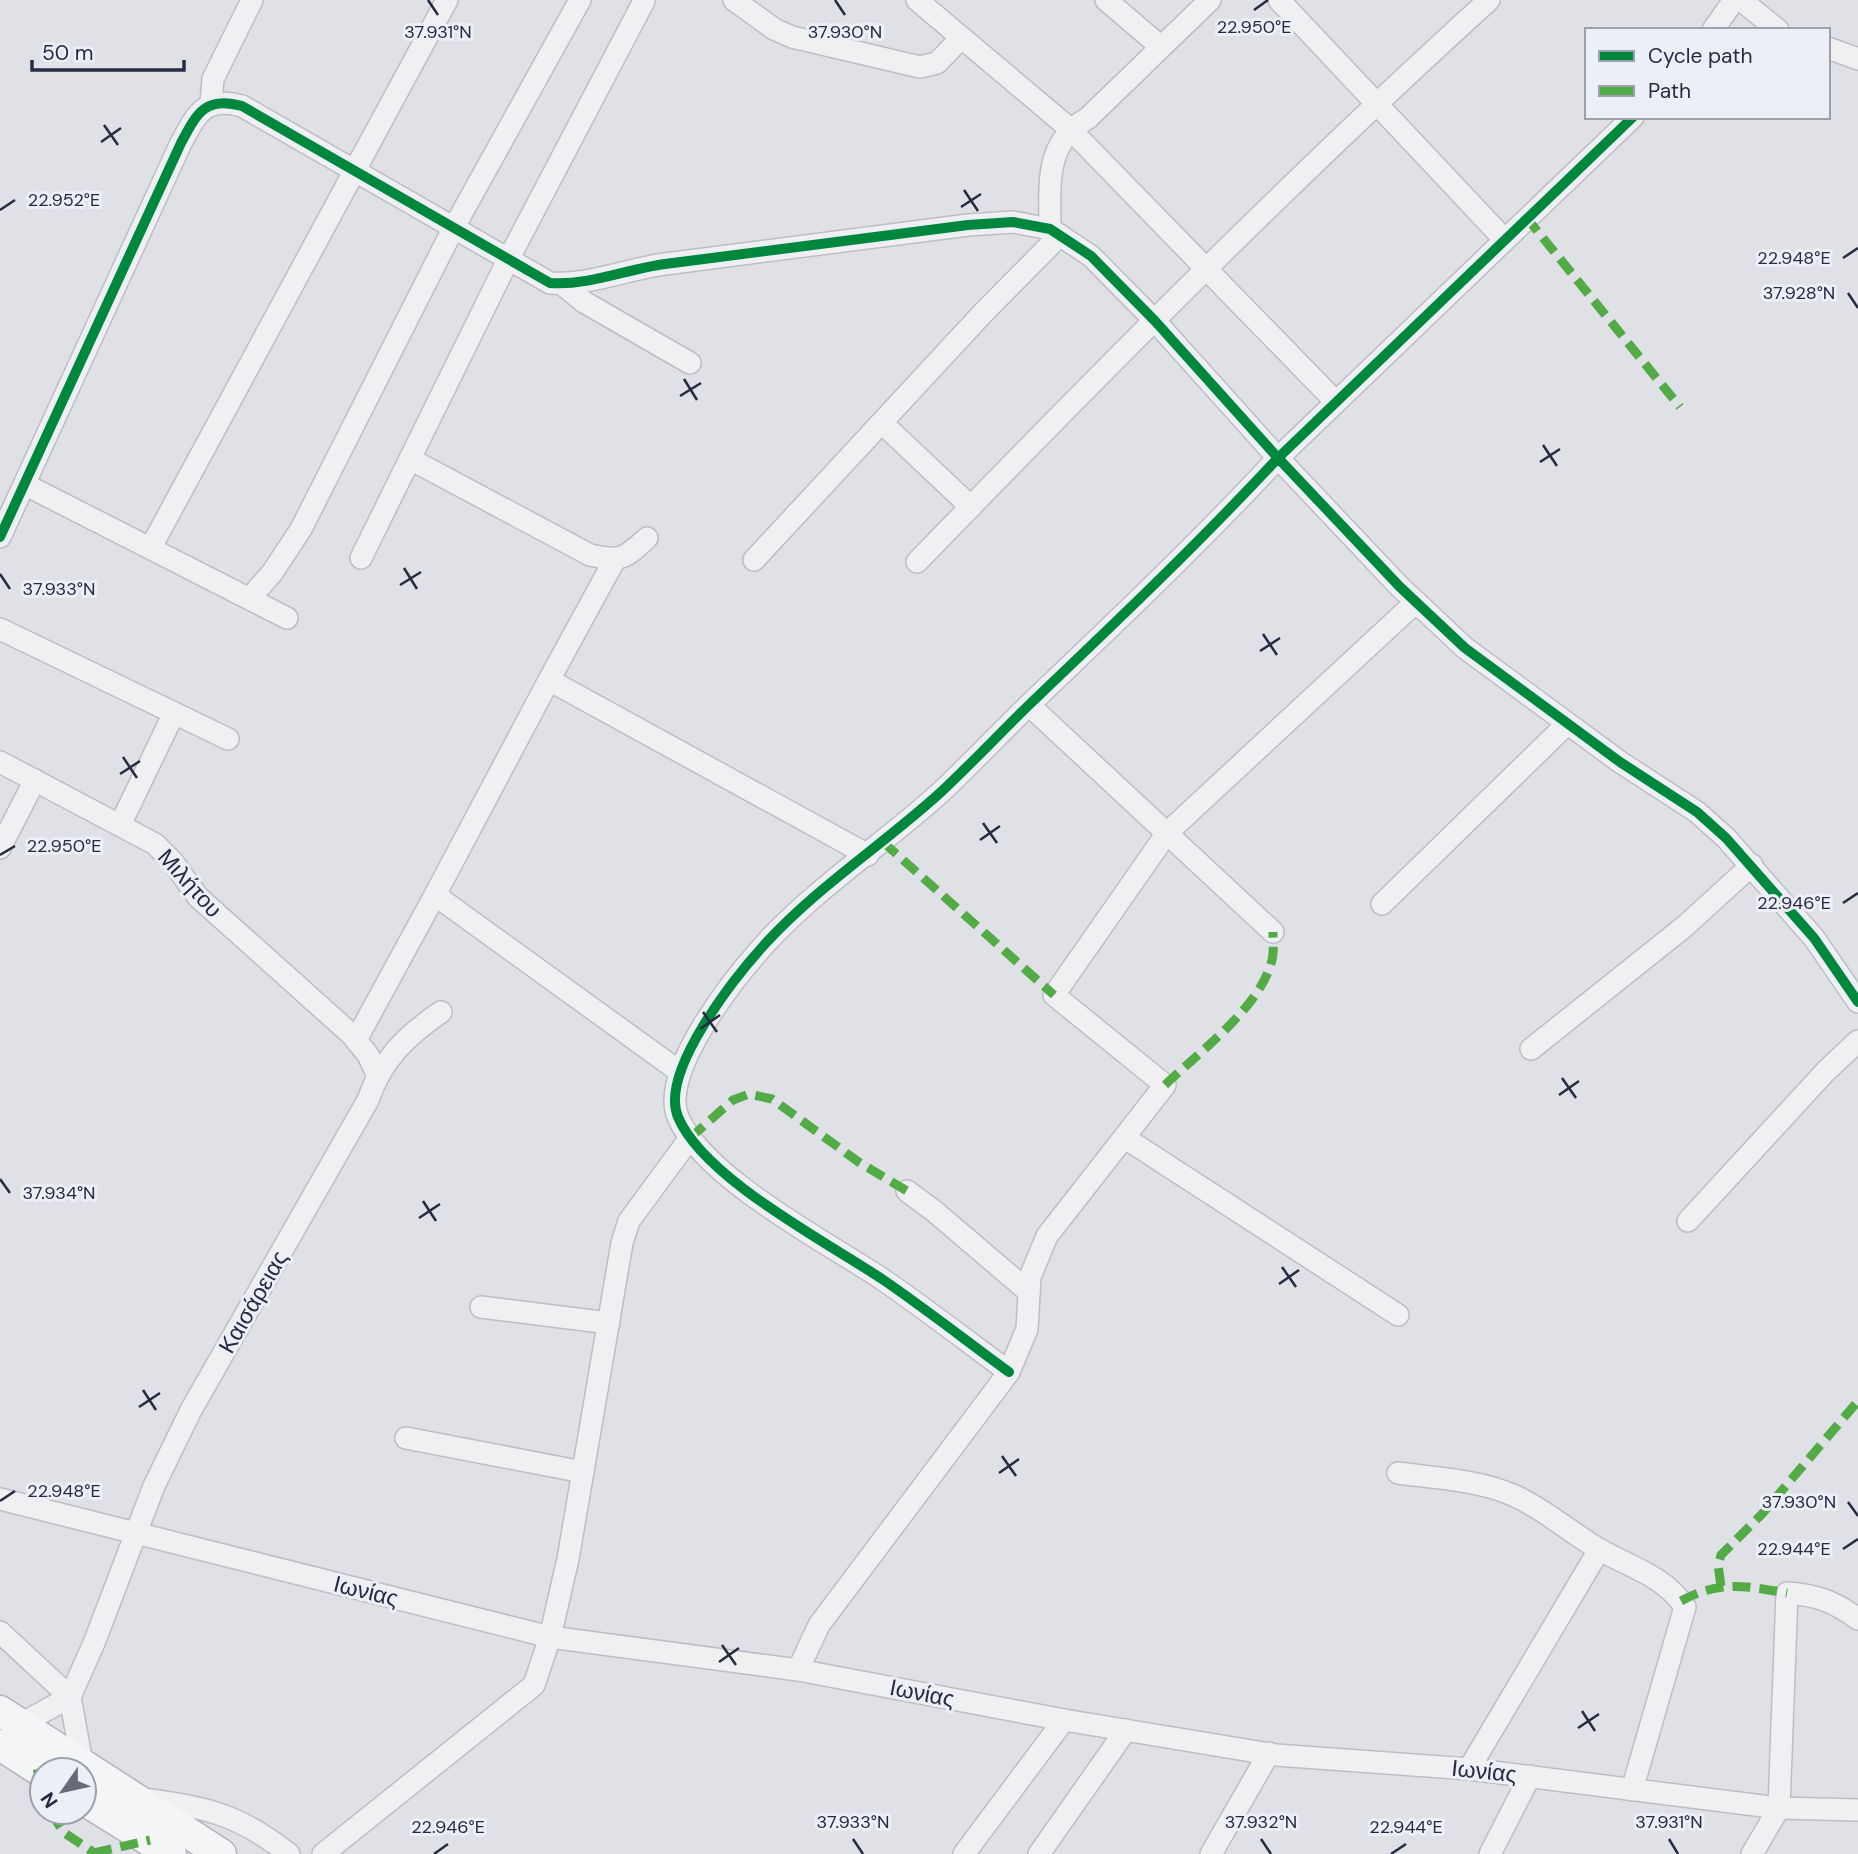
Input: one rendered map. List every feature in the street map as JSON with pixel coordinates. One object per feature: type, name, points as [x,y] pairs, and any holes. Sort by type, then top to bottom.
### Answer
[{"type":"highway","points":[[7,1727],[67,1756]]},
{"type":"highway","points":[[7,1727],[30,1756]]},
{"type":"highway","points":[[98,1773],[221,1854]]},
{"type":"highway","points":[[98,1809],[171,1854]]},
{"type":"street","points":[[211,103],[213,79],[252,0]]},
{"type":"street","points":[[151,547],[447,0]]},
{"type":"street","points":[[250,598],[301,529],[453,229],[580,0]]},
{"type":"street","points":[[734,0],[774,29],[792,37],[920,67],[937,62],[961,38]]},
{"type":"street","points":[[917,0],[1069,128],[1335,401]]},
{"type":"street","points":[[1106,0],[1160,46]]},
{"type":"street","points":[[754,560],[1055,232],[1050,166],[1069,128],[1088,118],[1210,0]]},
{"type":"street","points":[[1279,0],[1503,239]]},
{"type":"street","points":[[917,562],[1206,267],[1375,103],[1489,0]]},
{"type":"street","points":[[1714,28],[1734,0]]},
{"type":"street","points":[[1741,0],[1776,28]]},
{"type":"street","points":[[361,558],[412,460],[508,260],[644,1]]},
{"type":"street","points":[[1830,49],[1858,59]]},
{"type":"street","points":[[0,537],[181,143],[199,113],[211,103],[226,102],[242,106],[550,283],[572,285],[609,274],[661,265],[968,225],[1013,222],[1055,232],[1091,256],[1255,428],[1278,458],[1416,602],[1465,648],[1567,724],[1697,812],[1752,864],[1814,938],[1858,1002]]},
{"type":"street","points":[[1009,1372],[886,1282],[763,1201],[710,1160],[691,1138],[673,1103],[680,1072],[699,1032],[764,945],[801,909],[941,792],[1029,705],[1117,624],[1335,401],[1631,119]]},
{"type":"street","points":[[562,284],[584,302],[690,363]]},
{"type":"street","points":[[882,423],[971,507]]},
{"type":"street","points":[[412,460],[590,555],[614,561]]},
{"type":"street","points":[[26,485],[287,618]]},
{"type":"street","points":[[356,1040],[614,561],[648,538]]},
{"type":"street","points":[[798,1670],[827,1614],[1009,1372],[1027,1329],[1029,1292],[1036,1258],[1046,1236],[1165,1085],[1054,995],[1167,833],[1416,602]]},
{"type":"street","points":[[0,629],[228,739]]},
{"type":"street","points":[[549,680],[868,855]]},
{"type":"street","points":[[1029,705],[1273,932]]},
{"type":"street","points":[[120,825],[174,713]]},
{"type":"street","points":[[1382,904],[1567,724]]},
{"type":"street","name":"Μιλήτου","points":[[0,762],[155,844],[173,862],[198,897],[356,1040],[377,1074]]},
{"type":"street","points":[[0,848],[35,780]]},
{"type":"street","points":[[1531,1049],[1684,927],[1752,864]]},
{"type":"street","points":[[435,895],[680,1072]]},
{"type":"street","name":"Καισάρειας","points":[[69,1697],[94,1643],[134,1533],[191,1410],[368,1100],[377,1074],[407,1036],[441,1012]]},
{"type":"street","points":[[1688,1221],[1826,1070],[1858,1041]]},
{"type":"street","points":[[323,1854],[534,1685],[550,1637],[568,1559],[622,1242],[629,1221],[691,1138]]},
{"type":"street","points":[[1125,1138],[1398,1315]]},
{"type":"street","points":[[906,1191],[934,1210],[1029,1292]]},
{"type":"street","points":[[481,1307],[609,1323]]},
{"type":"street","points":[[406,1438],[583,1472]]},
{"type":"street","points":[[1398,1473],[1468,1484],[1514,1495],[1600,1550],[1660,1581],[1675,1592],[1685,1607],[1632,1790]]},
{"type":"street","name":"Ιωνίας","points":[[0,1499],[550,1637],[798,1670],[1065,1720],[1269,1753],[1469,1769],[1779,1808],[1858,1810]]},
{"type":"street","points":[[1469,1769],[1600,1550]]},
{"type":"street","points":[[1752,1854],[1779,1808],[1787,1593],[1812,1595],[1835,1602],[1858,1619]]},
{"type":"street","points":[[0,1633],[69,1697],[81,1756]]},
{"type":"street","points":[[7,1727],[69,1697]]},
{"type":"street","points":[[964,1854],[1065,1720]]},
{"type":"street","points":[[1039,1854],[1126,1730]]},
{"type":"street","points":[[1211,1854],[1269,1753]]},
{"type":"street","points":[[1490,1854],[1530,1776]]},
{"type":"street","points":[[137,1798],[207,1808],[228,1815],[289,1854]]},
{"type":"marked path","points":[[1526,217],[1680,407]]},
{"type":"marked path","points":[[883,842],[1054,995]]},
{"type":"marked path","points":[[1165,1085],[1227,1028],[1255,995],[1272,960],[1273,932]]},
{"type":"marked path","points":[[690,1138],[733,1100],[749,1094],[772,1099],[860,1163],[907,1191]]},
{"type":"marked path","points":[[1721,1586],[1718,1565],[1721,1555],[1762,1514],[1858,1401]]},
{"type":"marked path","points":[[1681,1601],[1721,1587],[1746,1587],[1787,1593]]},
{"type":"marked path","points":[[59,1826],[63,1832],[96,1854]]},
{"type":"marked path","points":[[94,1853],[150,1840]]},
{"type":"cycle path","points":[[0,537],[181,143],[198,115],[211,105],[229,103],[242,106],[550,283],[593,280],[665,264],[968,225],[1013,222],[1050,229],[1091,256],[1155,321],[1278,458],[1631,119]]},
{"type":"cycle path","points":[[1009,1372],[885,1281],[770,1208],[713,1163],[692,1140],[678,1117],[675,1098],[679,1076],[689,1051],[719,1001],[785,923],[941,792],[1188,551],[1278,458],[1400,587],[1465,648],[1620,762],[1697,812],[1726,838],[1814,938],[1858,1002]]}]
